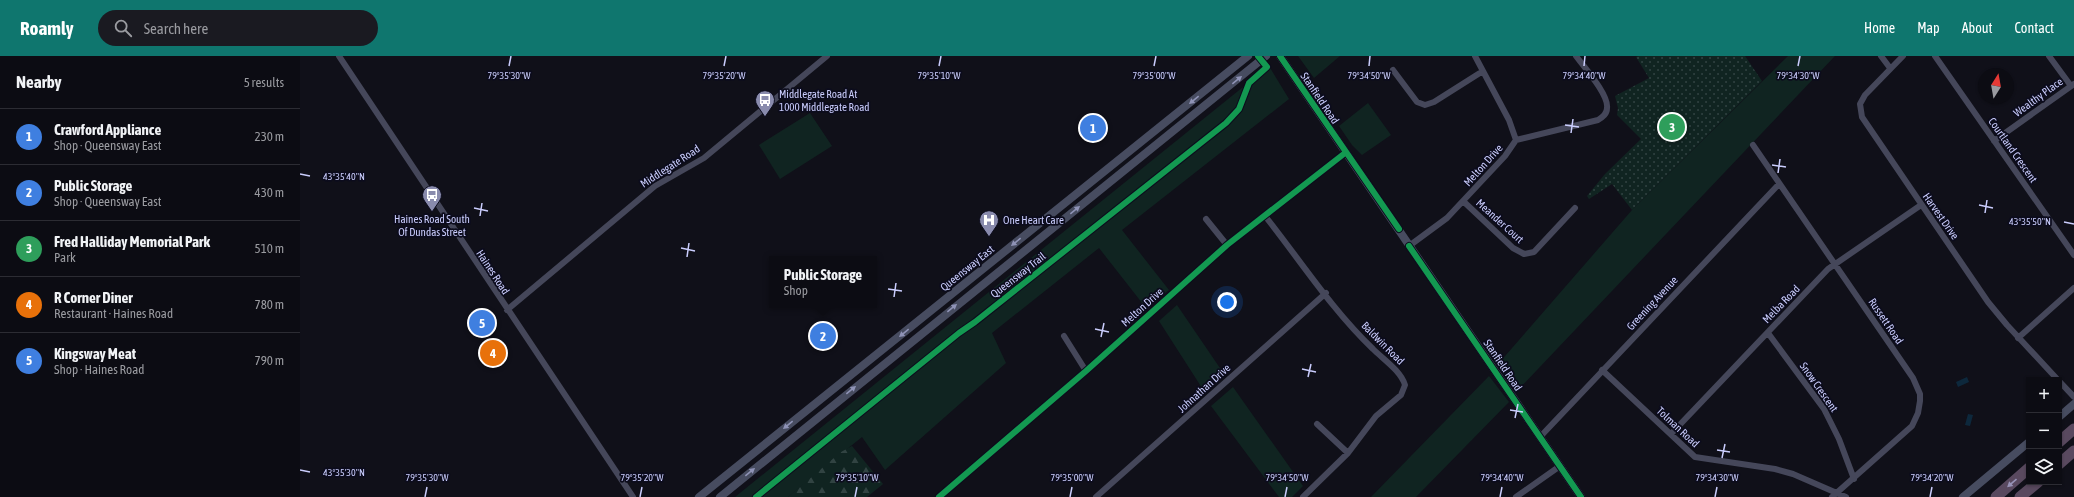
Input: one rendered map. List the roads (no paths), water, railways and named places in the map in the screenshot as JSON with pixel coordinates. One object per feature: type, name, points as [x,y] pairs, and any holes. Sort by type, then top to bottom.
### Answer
[{"type":"highway","points":[[2062,439],[2074,429]]},
{"type":"highway","points":[[2062,461],[2074,451]]},
{"type":"highway","points":[[1996,497],[2026,471]]},
{"type":"highway","points":[[2020,497],[2034,485]]},
{"type":"main road","name":"Queensway East","points":[[700,497],[1248,56]]},
{"type":"main road","name":"Queensway East","points":[[720,497],[1266,56]]},
{"type":"main road","name":"Stanfield Road","points":[[1280,56],[1345,153],[1400,229],[1409,246],[1581,497]]},
{"type":"main road","points":[[2062,414],[2074,404]]},
{"type":"main road","points":[[1963,497],[2026,444]]},
{"type":"street","name":"Haines Road","points":[[339,56],[633,497]]},
{"type":"street","name":"Middlegate Road","points":[[507,310],[655,186],[704,158],[827,56]]},
{"type":"street","name":"Melton Drive","points":[[1409,246],[1447,218],[1505,156],[1516,140],[1509,120],[1475,56]]},
{"type":"street","points":[[1516,140],[1598,120],[1606,114],[1608,107],[1606,98],[1576,56]]},
{"type":"street","points":[[1881,56],[1890,68],[1903,56]]},
{"type":"street","name":"Courtland Crescent","points":[[1935,56],[2074,255]]},
{"type":"street","points":[[2049,56],[2072,85]]},
{"type":"street","name":"Harvest Drive","points":[[1890,68],[1865,96],[1860,109],[1867,127],[1988,302],[2018,338],[2056,377]]},
{"type":"street","points":[[1393,70],[1415,101],[1425,106],[1434,102],[1483,71]]},
{"type":"street","name":"Wealthy Place","points":[[1994,141],[2072,85]]},
{"type":"street","name":"Russett Road","points":[[1753,145],[1913,378],[1920,394],[1920,406],[1912,426],[1835,495]]},
{"type":"street","name":"Melton Drive","points":[[939,497],[1086,371],[1227,245],[1345,153]]},
{"type":"street","name":"Greening Avenue","points":[[1540,437],[1779,184]]},
{"type":"street","name":"Meander Court","points":[[1464,201],[1513,248],[1524,254],[1534,252],[1576,208]]},
{"type":"street","name":"Melba Road","points":[[1671,434],[1835,264],[1921,205]]},
{"type":"street","name":"Baldwin Road","points":[[1265,216],[1362,338],[1400,375],[1405,385],[1401,395],[1376,416],[1348,453],[1303,497]]},
{"type":"street","points":[[1206,219],[1227,245]]},
{"type":"street","points":[[2018,338],[2074,288]]},
{"type":"street","name":"Johnathan Drive","points":[[1096,497],[1326,293]]},
{"type":"street","name":"Snow Crescent","points":[[1768,333],[1824,409],[1839,439],[1854,479]]},
{"type":"street","points":[[1064,336],[1086,371]]},
{"type":"street","name":"Tolman Road","points":[[1602,370],[1695,457],[1775,469],[1793,474],[1835,495],[1846,497]]},
{"type":"street","name":"Harvest Drive","points":[[2062,383],[2074,397]]},
{"type":"street","points":[[1317,424],[1348,453]]},
{"type":"street","points":[[1516,497],[1560,466]]},
{"type":"water","points":[[1967,377],[1969,382],[1958,387],[1956,382]]},
{"type":"water","points":[[1968,414],[1973,415],[1970,426],[1965,425]]},
{"type":"place","name":"Middlegate Road At 1000 Middlegate Road","points":[[765,117]]},
{"type":"place","name":"Fred Halliday Memorial Park","points":[[1672,127]]},
{"type":"place","name":"Crawford Appliance","points":[[1093,128]]},
{"type":"place","name":"Haines Road South Of Dundas Street","points":[[432,212]]},
{"type":"place","name":"One Heart Care","points":[[989,237]]},
{"type":"place","name":"Kingsway Meat","points":[[482,323]]},
{"type":"place","name":"Public Storage","points":[[823,336]]},
{"type":"place","name":"R Corner Diner","points":[[493,353]]}]
